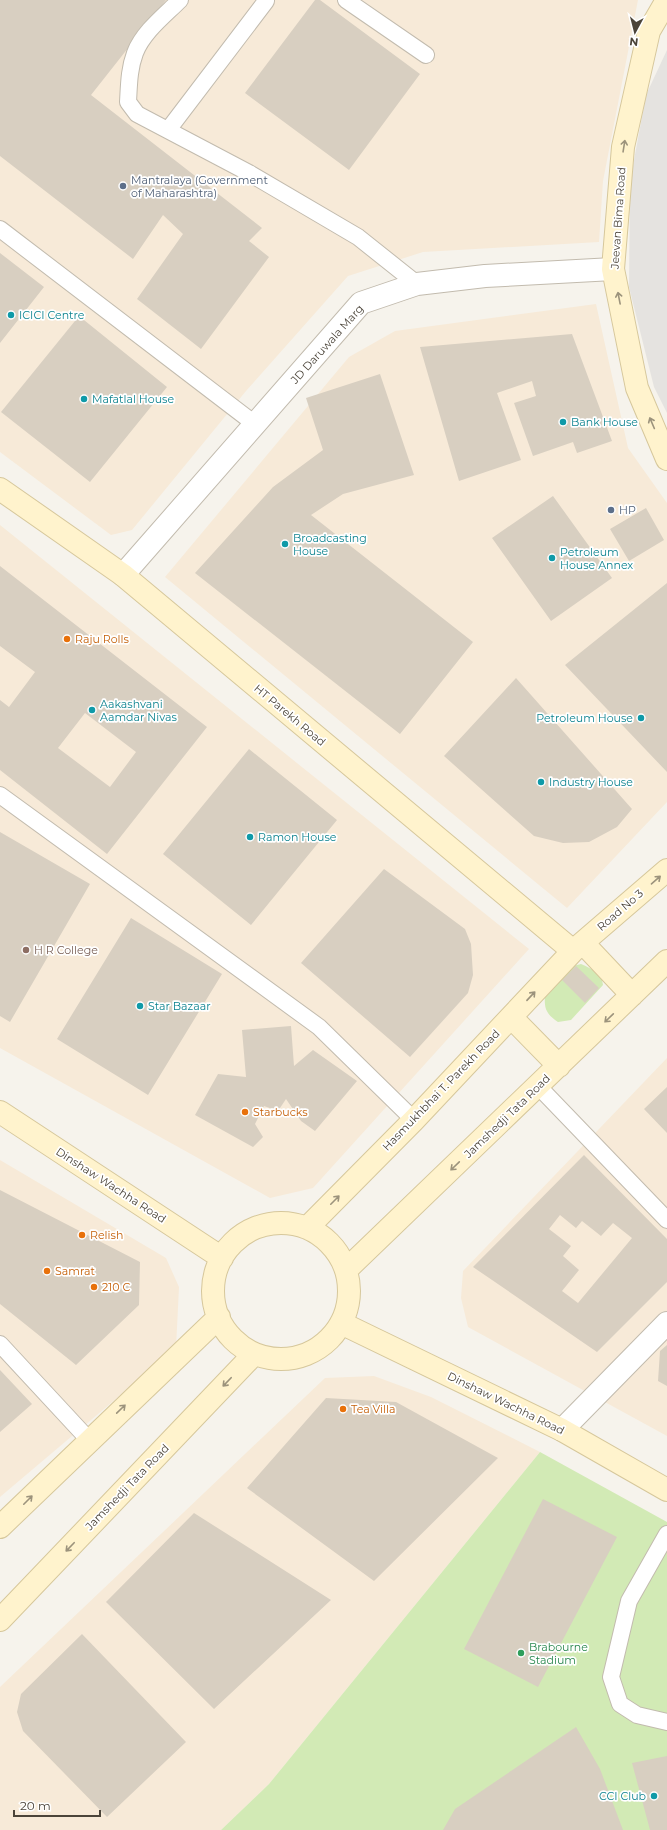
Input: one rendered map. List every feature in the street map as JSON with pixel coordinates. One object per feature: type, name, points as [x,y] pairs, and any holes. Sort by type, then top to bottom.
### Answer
[{"type":"street","name":"Jeevan Bima Road","points":[[667,0],[649,31],[623,147],[613,269],[637,388],[667,459]]},
{"type":"street","name":"JD Daruwala Marg","points":[[123,575],[360,303],[417,284],[485,276],[613,269]]},
{"type":"street","name":"HT Parekh Road","points":[[0,489],[123,575],[578,947],[632,995]]},
{"type":"street","name":"Road No 3","points":[[578,947],[667,870]]},
{"type":"street","name":"Hasmukhbhai T. Parekh Road","points":[[307,1228],[414,1120],[578,947]]},
{"type":"street","name":"Jamshedji Tata Road","points":[[346,1270],[667,961]]},
{"type":"street","points":[[511,1017],[559,1066]]},
{"type":"street","name":"Dinshaw Wachha Road","points":[[0,1112],[222,1258]]},
{"type":"street","points":[[286,1224],[307,1228],[325,1239],[339,1255],[346,1270],[349,1296],[344,1317],[333,1335],[317,1349],[297,1357],[275,1359],[254,1354],[236,1342],[222,1326],[215,1306],[213,1285],[218,1264],[229,1247],[246,1233],[265,1225],[286,1224]]},
{"type":"street","points":[[0,1527],[219,1317]]},
{"type":"street","name":"Dinshaw Wachha Road","points":[[341,1323],[562,1430],[667,1490]]},
{"type":"street","points":[[562,1430],[667,1323]]},
{"type":"street","name":"Jamshedji Tata Road","points":[[0,1620],[254,1354]]},
{"type":"lane","points":[[180,0],[150,31],[136,51],[129,75],[128,102],[137,114],[249,172],[358,237],[417,284]]},
{"type":"lane","points":[[168,130],[267,0]]},
{"type":"lane","points":[[346,0],[426,55]]},
{"type":"lane","points":[[0,230],[255,424]]},
{"type":"lane","points":[[0,795],[318,1027],[414,1120]]},
{"type":"lane","points":[[538,1086],[667,1220]]},
{"type":"lane","points":[[0,1344],[89,1440]]},
{"type":"lane","points":[[667,1534],[629,1601],[611,1677],[620,1704],[637,1715],[667,1722]]},
{"type":"shaded area","points":[[0,0],[638,0],[603,181],[599,242],[423,252],[348,276],[246,391],[132,530],[111,535],[0,452]]},
{"type":"shaded area","points":[[667,50],[667,413],[654,387],[629,287],[630,182],[646,95]]},
{"type":"shaded area","points":[[596,304],[628,448],[667,503],[667,802],[567,908],[165,577],[349,357],[395,331]]},
{"type":"shaded area","points":[[0,525],[529,949],[313,1188],[270,1198],[0,1048]]},
{"type":"shaded area","points":[[667,1058],[667,1436],[468,1327],[461,1298],[463,1271]]},
{"type":"shaded area","points":[[0,1160],[166,1258],[179,1287],[176,1348],[0,1497]]},
{"type":"shaded area","points":[[374,1376],[431,1397],[540,1452],[269,1784],[221,1830],[0,1830],[0,1687],[325,1378]]},
{"type":"green space","points":[[581,964],[598,974],[601,977],[603,985],[571,1020],[558,1022],[547,1011],[545,1003],[545,987],[565,968]]},
{"type":"green space","name":"Brabourne Stadium","points":[[540,1452],[667,1522],[667,1830],[221,1830],[269,1784]]},
{"type":"building","name":"Mantralaya (Government of Maharashtra)","points":[[0,0],[166,0],[91,95],[262,228],[249,241],[269,257],[201,349],[137,299],[183,234],[163,215],[133,259],[0,156]]},
{"type":"building","points":[[315,0],[320,0],[420,74],[349,170],[245,93]]},
{"type":"building","name":"ICICI Centre","points":[[0,253],[44,287],[0,343]]},
{"type":"building","name":"Mafatlal House","points":[[79,316],[167,387],[90,482],[1,412]]},
{"type":"building","name":"Bank House","points":[[572,334],[612,441],[577,453],[573,442],[533,456],[514,403],[536,396],[532,381],[497,393],[521,460],[459,481],[420,347]]},
{"type":"building","name":"Broadcasting House","points":[[380,374],[414,475],[343,494],[311,515],[473,642],[400,734],[195,573],[273,487],[323,450],[306,398]]},
{"type":"building","name":"Petroleum House Annex","points":[[553,496],[612,578],[551,621],[492,538]]},
{"type":"building","points":[[646,508],[664,540],[629,561],[610,529]]},
{"type":"building","name":"Aakashvani Aamdar Nivas","points":[[0,566],[207,727],[107,854],[0,770],[0,700],[9,707],[35,672],[0,646]],"holes":[[[85,713],[136,752],[110,787],[58,748]]]},
{"type":"building","name":"Petroleum House","points":[[667,583],[667,772],[565,665]]},
{"type":"building","name":"Industry House","points":[[516,678],[632,809],[617,827],[589,842],[563,843],[534,836],[444,756]]},
{"type":"building","name":"Ramon House","points":[[249,749],[337,820],[251,925],[163,854]]},
{"type":"building","name":"H R College","points":[[0,832],[90,884],[10,1022],[0,1016]]},
{"type":"building","points":[[384,869],[465,929],[471,944],[473,975],[468,993],[410,1057],[301,963]]},
{"type":"building","name":"Star Bazaar","points":[[131,918],[222,974],[148,1095],[57,1039]]},
{"type":"building","points":[[576,966],[599,988],[585,1003],[562,980]]},
{"type":"building","points":[[291,1026],[294,1066],[313,1050],[357,1081],[315,1131],[301,1121],[286,1099],[278,1111],[264,1106],[255,1124],[263,1137],[253,1147],[195,1115],[218,1074],[246,1077],[242,1030]]},
{"type":"building","points":[[667,1087],[667,1133],[644,1109]]},
{"type":"building","points":[[584,1155],[667,1239],[667,1282],[597,1352],[473,1267]],"holes":[[[560,1215],[576,1228],[582,1221],[601,1236],[613,1223],[632,1238],[578,1303],[562,1291],[579,1270],[563,1256],[571,1246],[549,1229]]]},
{"type":"building","points":[[0,1190],[140,1262],[139,1305],[76,1365],[0,1304]]},
{"type":"building","points":[[667,1345],[667,1386],[658,1381],[660,1351]]},
{"type":"building","points":[[0,1370],[32,1404],[0,1432]]},
{"type":"building","points":[[326,1398],[396,1402],[498,1458],[374,1581],[247,1488]]},
{"type":"building","points":[[543,1499],[617,1537],[538,1687],[464,1649]]},
{"type":"building","points":[[194,1513],[331,1600],[214,1709],[106,1602]]},
{"type":"building","points":[[82,1634],[186,1742],[107,1817],[23,1731],[17,1712],[21,1694]]},
{"type":"building","points":[[576,1727],[600,1769],[623,1830],[443,1830],[455,1809]]},
{"type":"building","name":"CCI Club","points":[[667,1756],[667,1830],[650,1830],[632,1763]]},
{"type":"place","name":"Mantralaya (Government of Maharashtra)","points":[[123,186]]},
{"type":"place","name":"ICICI Centre","points":[[11,315]]},
{"type":"place","name":"Mafatlal House","points":[[84,399]]},
{"type":"place","name":"Bank House","points":[[563,422]]},
{"type":"place","name":"HP","points":[[611,510]]},
{"type":"place","name":"Broadcasting House","points":[[285,544]]},
{"type":"place","name":"Petroleum House Annex","points":[[552,558]]},
{"type":"place","name":"Raju Rolls","points":[[67,639]]},
{"type":"place","name":"Aakashvani Aamdar Nivas","points":[[92,710]]},
{"type":"place","name":"Petroleum House","points":[[641,718]]},
{"type":"place","name":"Industry House","points":[[541,782]]},
{"type":"place","name":"Ramon House","points":[[250,837]]},
{"type":"place","name":"H R College","points":[[26,950]]},
{"type":"place","name":"Star Bazaar","points":[[140,1006]]},
{"type":"place","name":"Starbucks","points":[[245,1112]]},
{"type":"place","name":"Relish","points":[[82,1235]]},
{"type":"place","name":"Samrat","points":[[47,1271]]},
{"type":"place","name":"210 C","points":[[94,1287]]},
{"type":"place","name":"Tea Villa","points":[[343,1409]]},
{"type":"place","name":"Brabourne Stadium","points":[[521,1653]]},
{"type":"place","name":"CCI Club","points":[[654,1796]]}]
